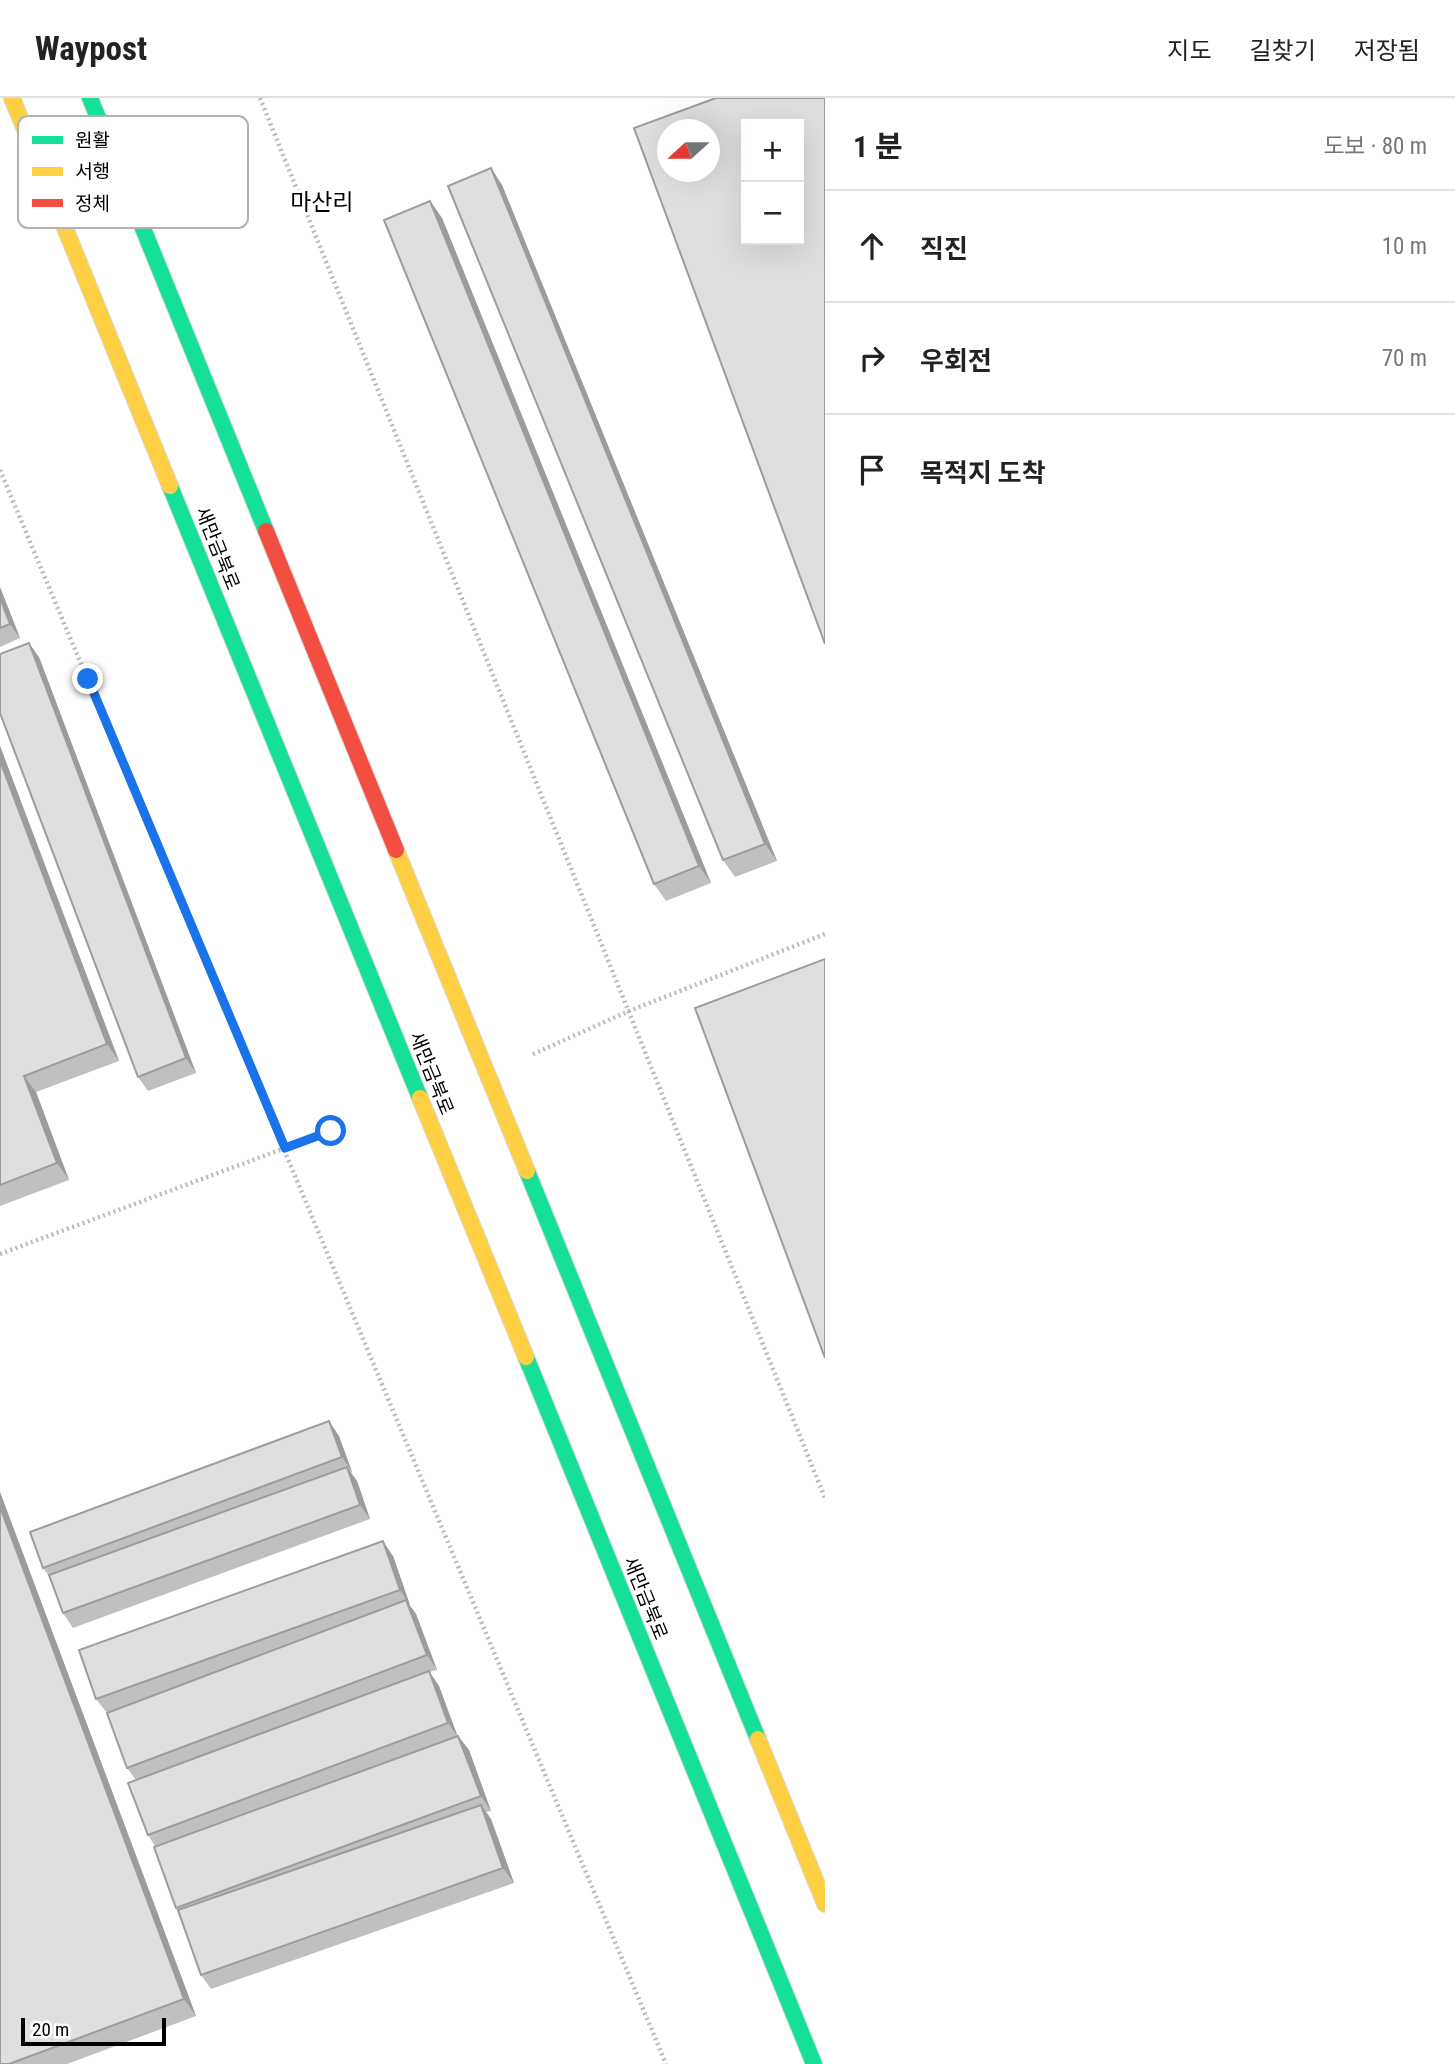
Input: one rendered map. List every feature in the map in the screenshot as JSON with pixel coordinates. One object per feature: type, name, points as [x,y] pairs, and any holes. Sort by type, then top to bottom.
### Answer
[{"type":"highway","name":"새만금북로","points":[[12,98],[19,116]]},
{"type":"highway","points":[[90,98],[97,116]]},
{"type":"highway","name":"새만금북로","points":[[65,228],[814,2064]]},
{"type":"highway","points":[[143,228],[825,1904]]},
{"type":"path","points":[[260,98],[825,1498]]},
{"type":"path","points":[[0,470],[666,2064]]},
{"type":"path","points":[[533,1054],[629,1012],[825,934]]},
{"type":"path","points":[[0,1254],[331,1131]]},
{"type":"building","points":[[716,98],[825,98],[825,644],[634,128],[657,120],[657,182],[720,182],[720,119],[659,119]]},
{"type":"building","points":[[491,168],[765,844],[723,860],[448,186]]},
{"type":"building","points":[[430,201],[699,866],[654,884],[384,220]]},
{"type":"building","points":[[0,598],[10,624],[0,628]]},
{"type":"building","points":[[29,643],[186,1058],[138,1077],[0,713],[0,654]]},
{"type":"building","points":[[0,761],[107,1044],[24,1076],[57,1163],[0,1185]]},
{"type":"building","points":[[825,959],[825,1358],[695,1008]]},
{"type":"building","points":[[329,1421],[342,1457],[43,1568],[30,1532]]},
{"type":"building","points":[[347,1467],[360,1505],[63,1613],[49,1575]]},
{"type":"building","points":[[0,1507],[184,1999],[9,2064],[0,2064]]},
{"type":"building","points":[[383,1541],[400,1590],[96,1699],[79,1650]]},
{"type":"building","points":[[406,1600],[427,1655],[127,1768],[107,1713]]},
{"type":"building","points":[[429,1671],[448,1723],[148,1835],[128,1783]]},
{"type":"building","points":[[458,1736],[481,1796],[176,1908],[154,1847]]},
{"type":"building","points":[[481,1805],[503,1868],[201,1975],[178,1910]]},
{"type":"traffic: fast","points":[[90,98],[97,116]]},
{"type":"traffic: fast","points":[[143,228],[266,531]]},
{"type":"traffic: fast","points":[[170,486],[420,1098]]},
{"type":"traffic: fast","points":[[527,1171],[758,1739]]},
{"type":"traffic: fast","points":[[526,1357],[814,2064]]},
{"type":"traffic: slow","points":[[12,98],[19,116]]},
{"type":"traffic: slow","points":[[65,228],[170,486]]},
{"type":"traffic: slow","points":[[396,850],[527,1171]]},
{"type":"traffic: slow","points":[[420,1098],[526,1357]]},
{"type":"traffic: slow","points":[[758,1739],[825,1904]]},
{"type":"traffic: jam","points":[[266,531],[396,850]]},
{"type":"district","name":"마산리","points":[[322,202]]},
{"type":"route","points":[[88,679],[285,1148],[331,1131]]}]
